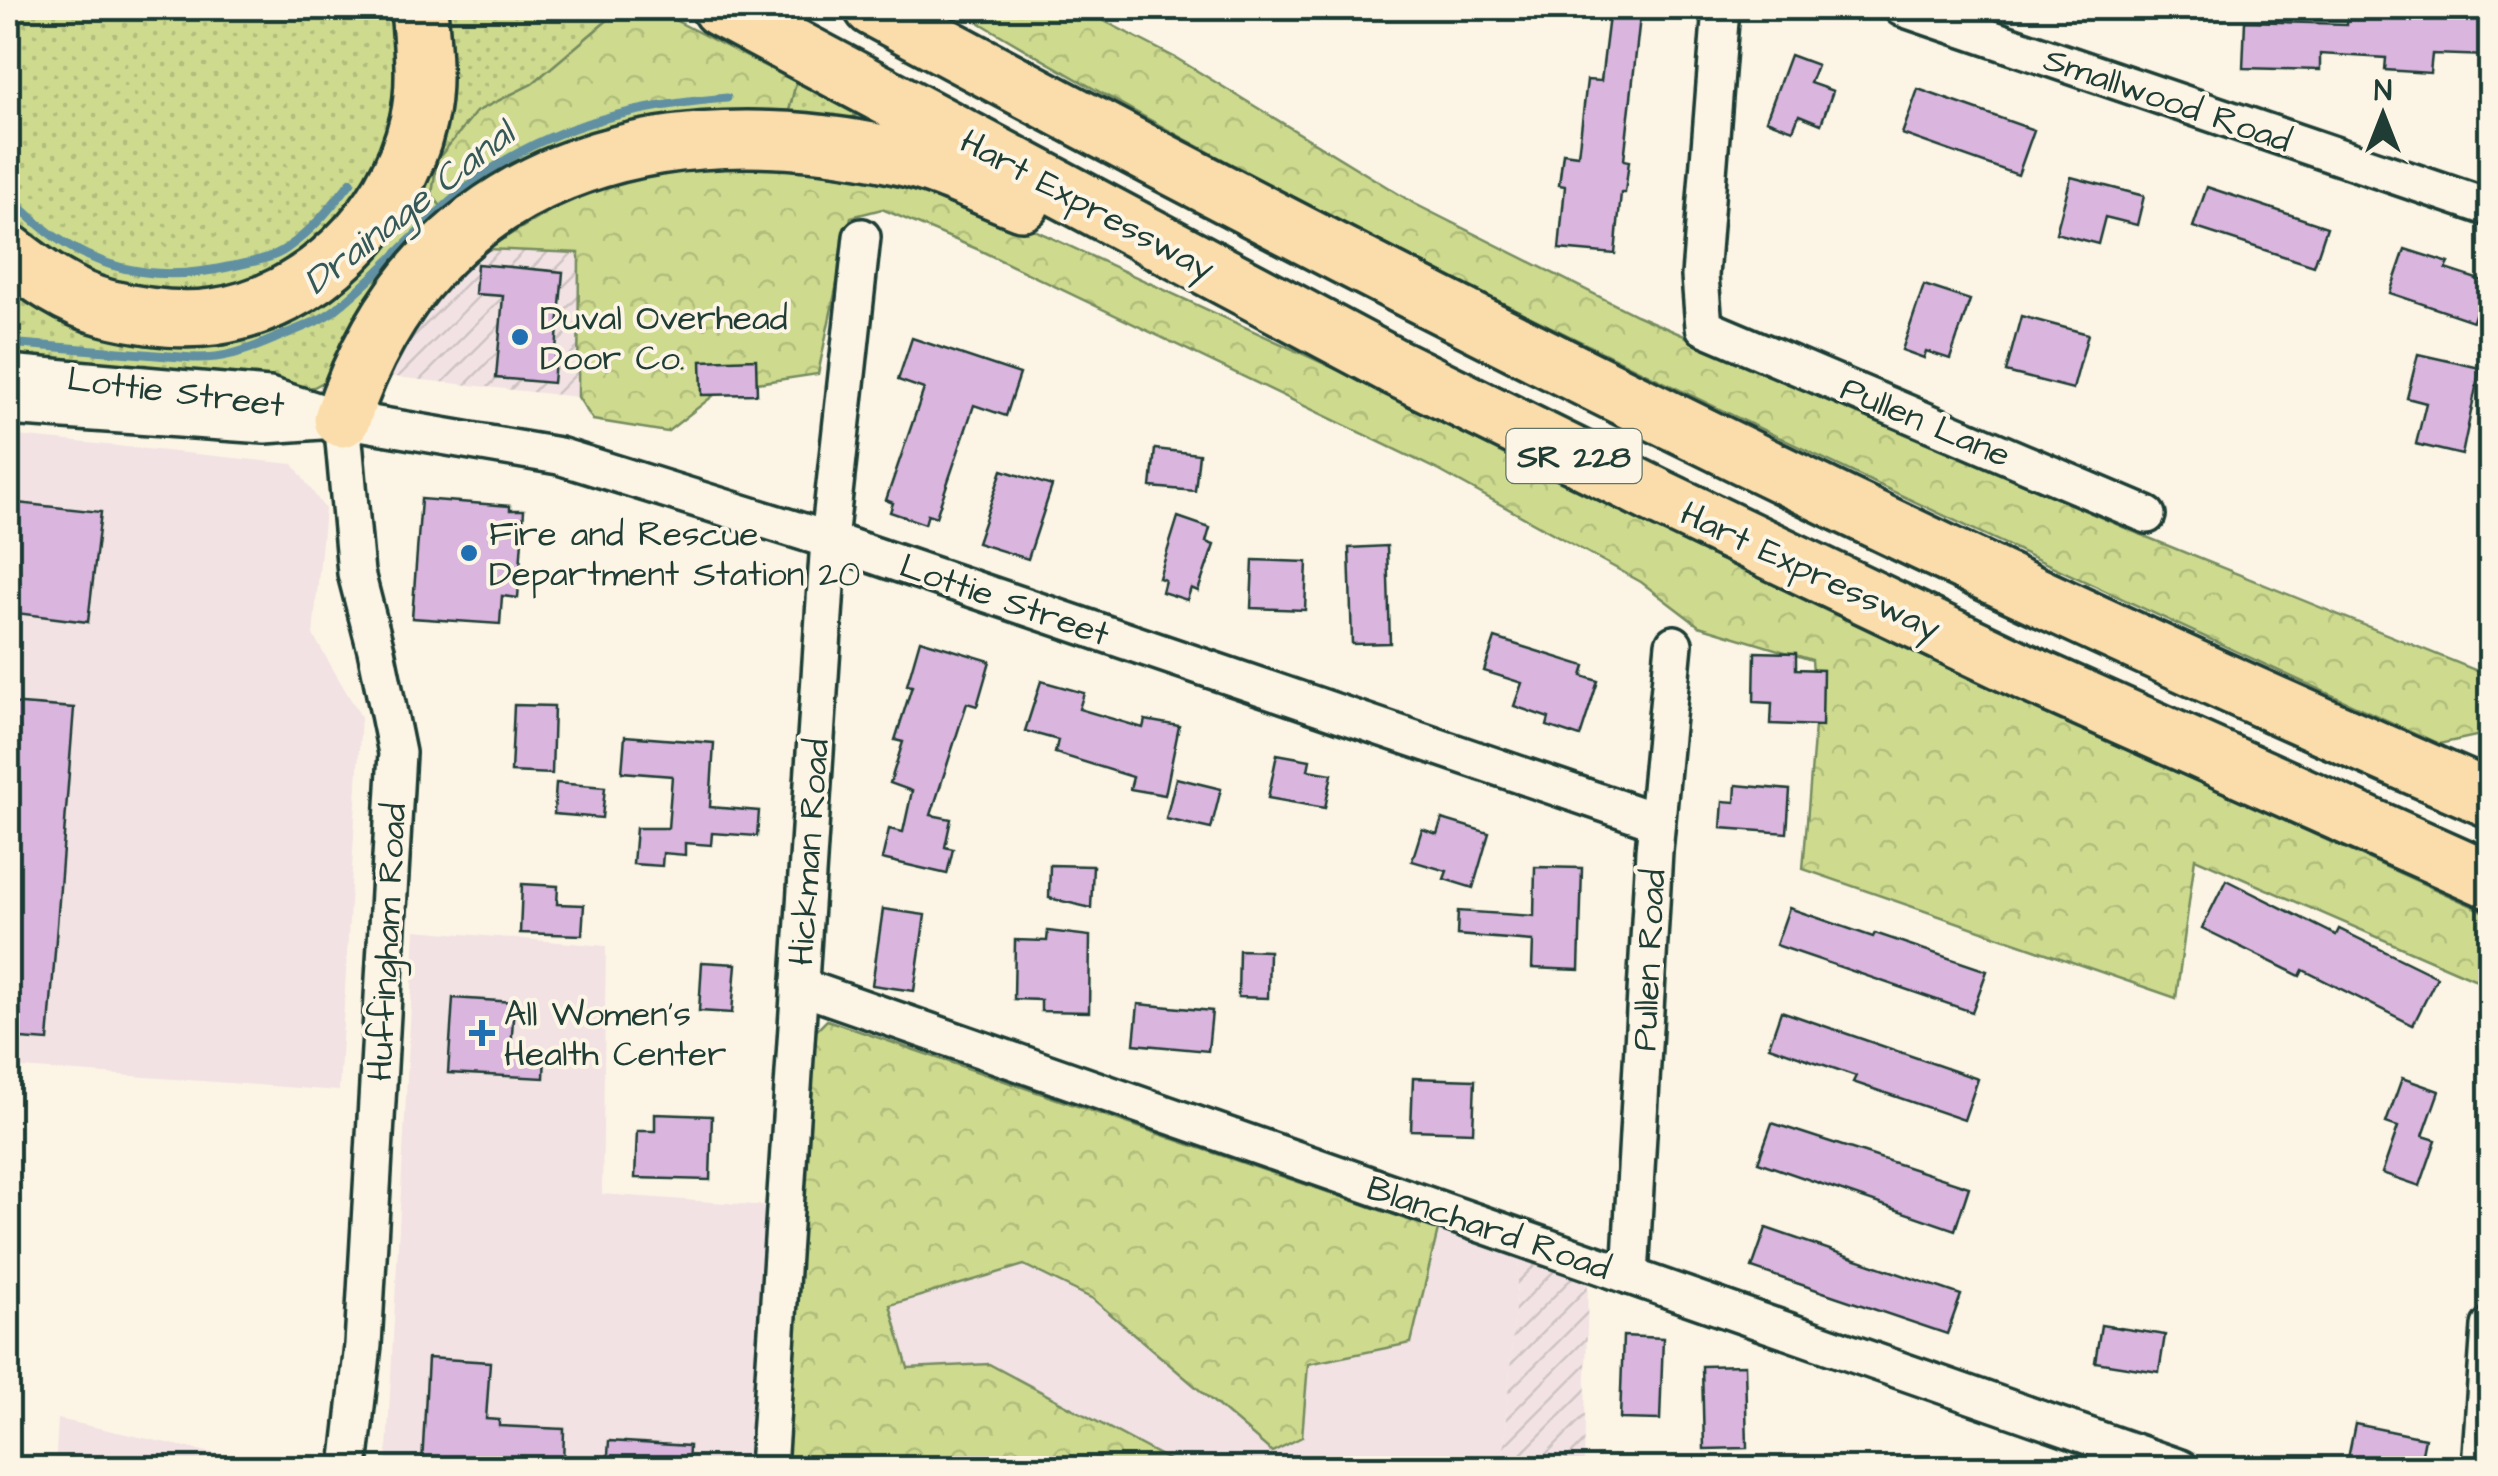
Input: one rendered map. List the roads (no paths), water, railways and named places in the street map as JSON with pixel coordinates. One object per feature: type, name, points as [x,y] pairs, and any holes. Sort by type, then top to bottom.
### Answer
[{"type":"highway","points":[[8,252],[46,282],[103,308],[160,318],[214,317],[270,300],[319,272],[360,237],[396,183],[418,122],[424,67],[418,8]]},
{"type":"highway","name":"Hart Expressway","points":[[720,8],[1410,375],[2029,674],[2469,871]]},
{"type":"highway","name":"Hart Expressway","points":[[873,8],[1406,289],[1693,434],[2025,591],[2470,790]]},
{"type":"highway","points":[[885,8],[930,38]]},
{"type":"highway","points":[[342,419],[356,376],[377,334],[426,269],[459,235],[497,204],[542,181],[590,162],[652,145],[771,139],[831,144],[905,158],[1255,293]]},
{"type":"street","name":"Pullen Lane","points":[[1721,8],[1700,276],[1704,327],[2147,515]]},
{"type":"street","name":"Smallwood Road","points":[[1902,8],[2490,208]]},
{"type":"street","name":"Hickman Road","points":[[768,1468],[829,540],[862,237]]},
{"type":"street","name":"Lottie Street","points":[[8,373],[269,396],[342,419],[559,456],[829,540],[1656,821]]},
{"type":"street","name":"Lottie Street","points":[[8,407],[265,425],[342,419]]},
{"type":"street","name":"Huffingham Road","points":[[342,419],[356,573],[381,668],[397,753],[362,1360],[349,1468]]},
{"type":"street","name":"Pullen Road","points":[[1630,1276],[1656,821],[1674,644]]},
{"type":"street","name":"Blanchard Road","points":[[799,986],[2180,1468]]},
{"type":"street","points":[[2480,1468],[2490,1326]]},
{"type":"waterway","name":"Drainage Canal","points":[[8,343],[193,358],[244,351],[336,309],[468,186],[516,154],[603,119],[664,105],[727,98]]},
{"type":"waterway","points":[[8,194],[55,237],[80,252],[107,264],[165,274],[228,267],[281,252],[313,226],[351,182]]},
{"type":"place","name":"Duval Overhead Door Co.","points":[[520,337]]},
{"type":"place","name":"Fire and Rescue Department Station 20","points":[[469,553]]},
{"type":"place","name":"All Women's Health Center","points":[[482,1033]]}]
